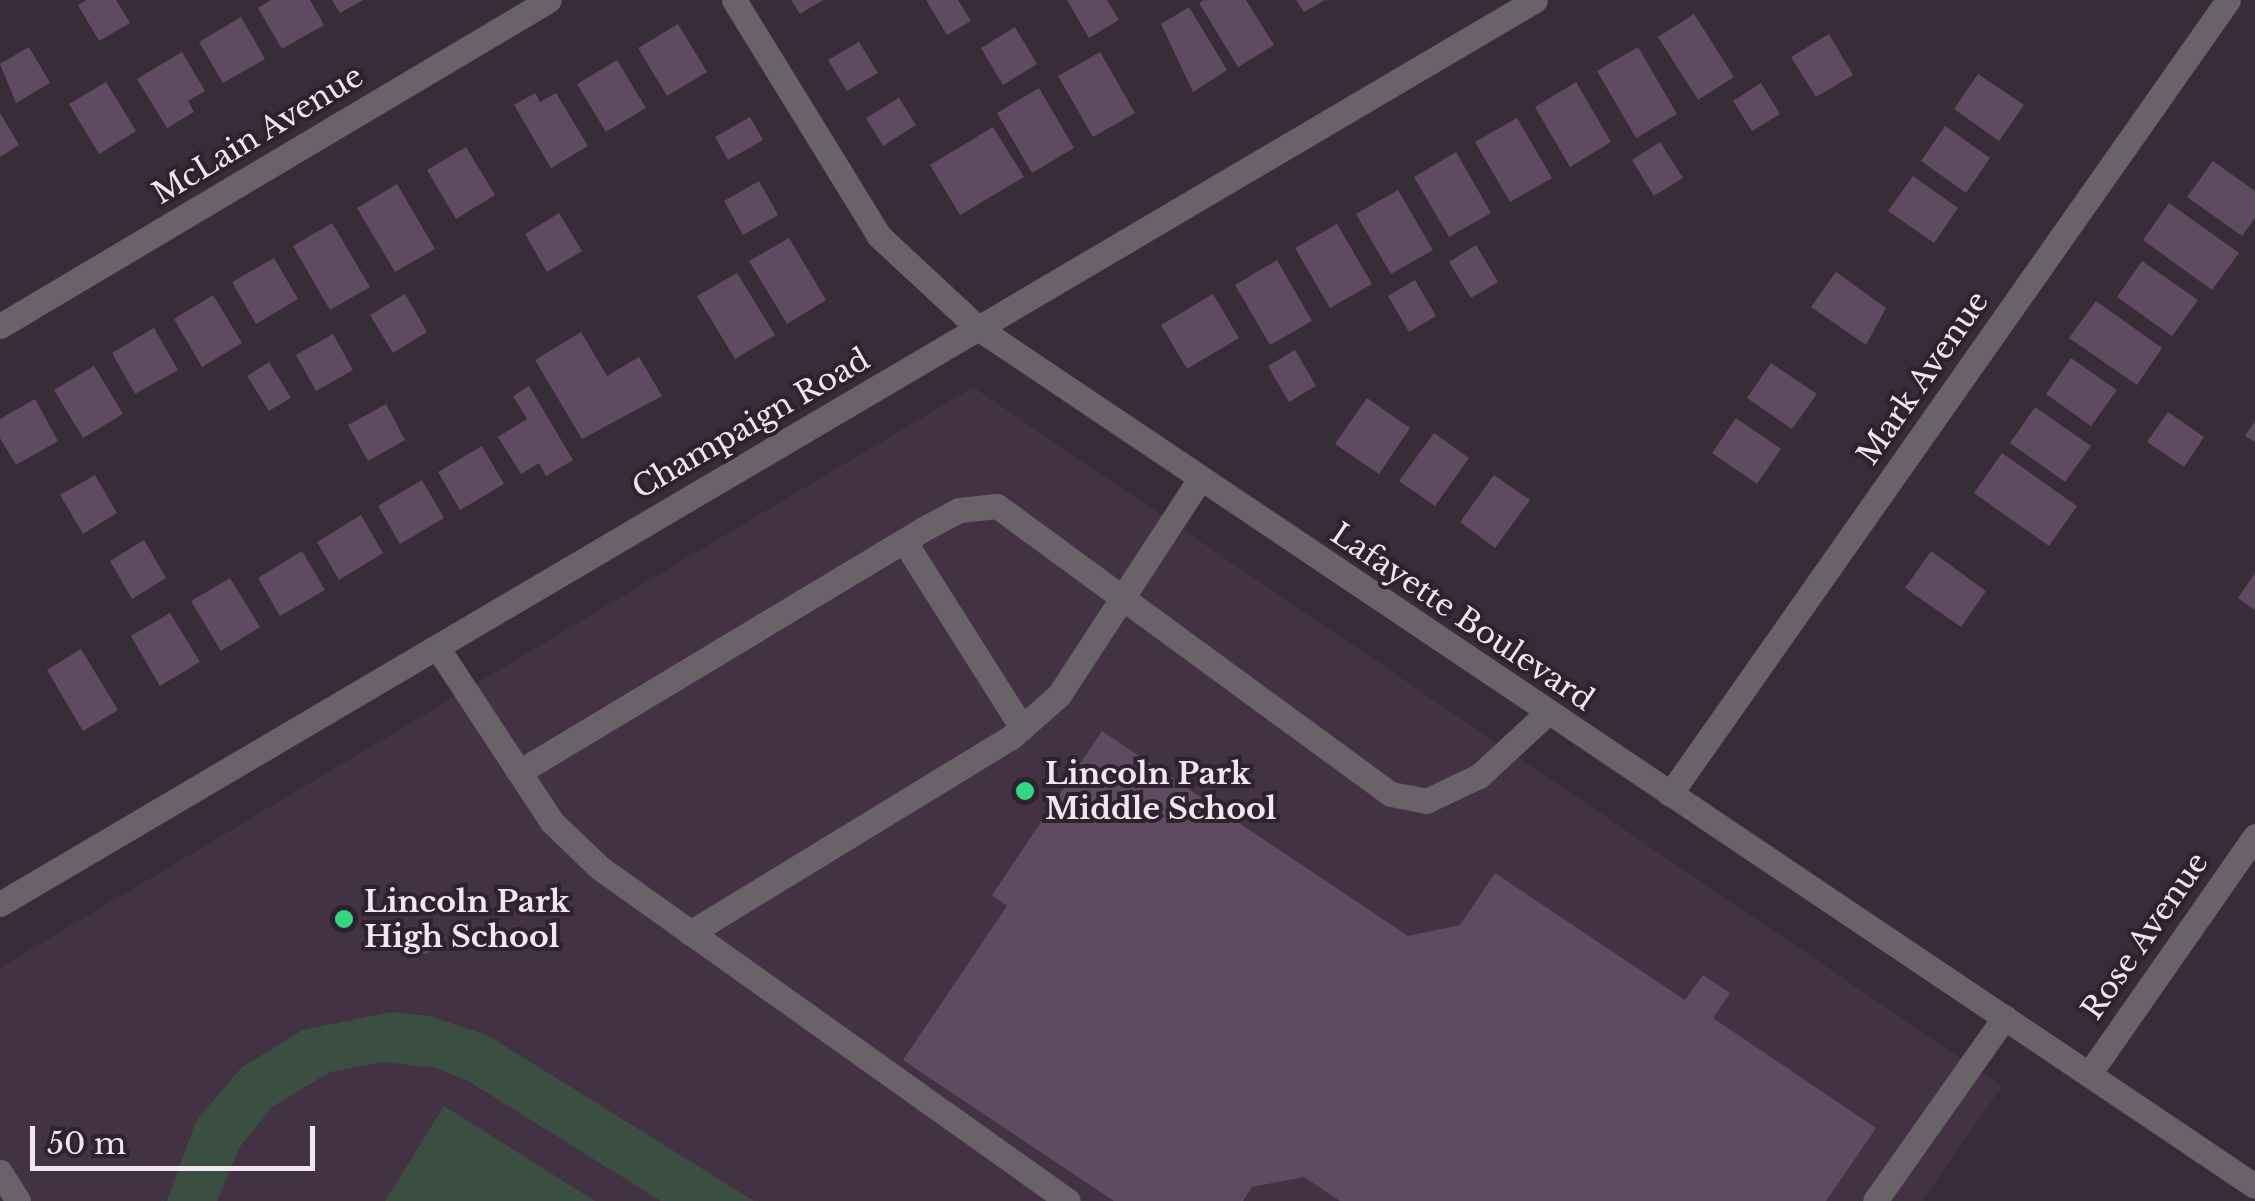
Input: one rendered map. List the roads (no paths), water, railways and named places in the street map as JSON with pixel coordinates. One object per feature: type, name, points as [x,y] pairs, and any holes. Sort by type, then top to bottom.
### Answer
[{"type":"street","name":"McLain Avenue","points":[[0,326],[549,0]]},
{"type":"street","name":"Lafayette Boulevard","points":[[734,0],[879,236],[978,328],[2255,1186]]},
{"type":"street","name":"Champaign Road","points":[[0,904],[1535,0]]},
{"type":"street","name":"Mark Avenue","points":[[1670,794],[2228,0]]},
{"type":"street","points":[[690,933],[1022,728],[1059,695],[1200,478]]},
{"type":"street","points":[[519,772],[959,510],[997,506],[1120,600],[1391,794],[1426,801],[1479,776],[1547,713]]},
{"type":"street","points":[[904,541],[1022,728]]},
{"type":"street","points":[[437,647],[552,822],[600,868],[1068,1201]]},
{"type":"street","name":"Rose Avenue","points":[[2089,1074],[2255,836]]},
{"type":"street","points":[[1875,1201],[2005,1017]]},
{"type":"street","points":[[0,1172],[18,1201]]},
{"type":"place","name":"Lincoln Park Middle School","points":[[1025,791]]},
{"type":"place","name":"Lincoln Park High School","points":[[344,919]]}]
